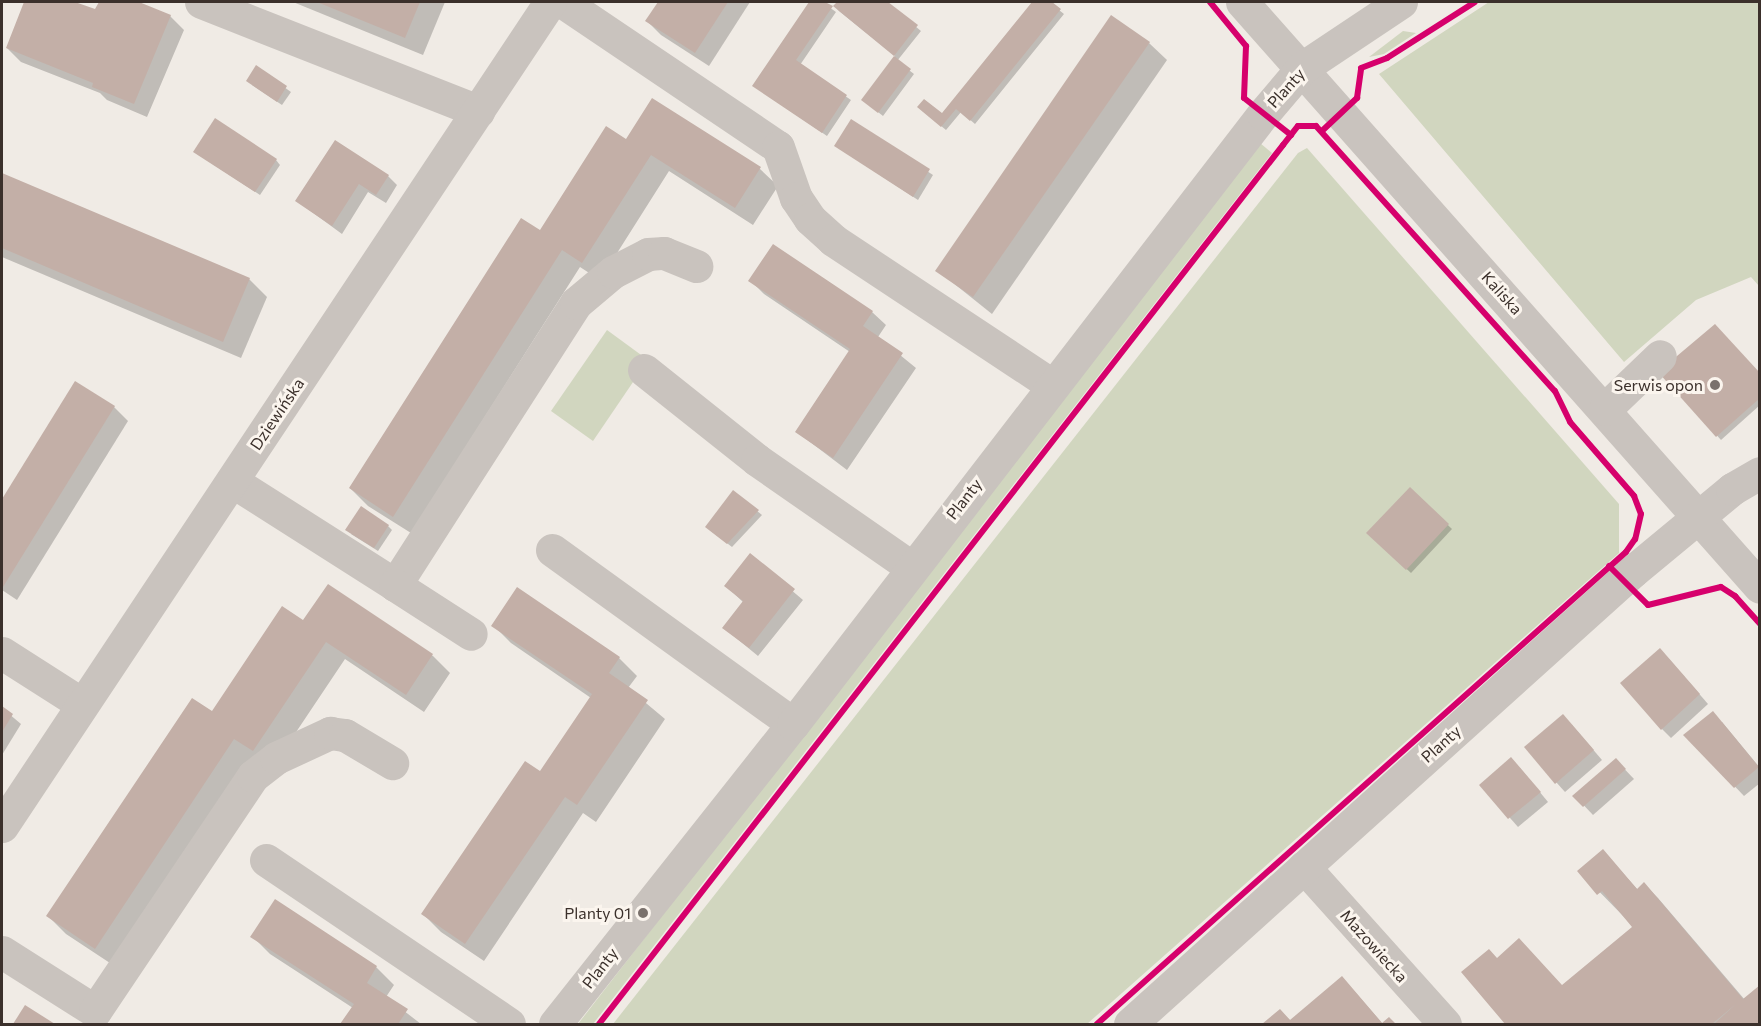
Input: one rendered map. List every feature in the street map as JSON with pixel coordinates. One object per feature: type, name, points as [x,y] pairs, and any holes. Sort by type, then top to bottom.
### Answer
[{"type":"street","points":[[201,2],[478,111]]},
{"type":"street","name":"Dziewińska","points":[[2,826],[550,2]]},
{"type":"street","points":[[563,2],[778,147],[796,198],[810,219],[833,240],[1052,385]]},
{"type":"street","name":"Kaliska","points":[[1242,2],[1605,409],[1760,587]]},
{"type":"street","name":"Planty","points":[[555,1024],[793,724],[1052,385],[1302,68],[1401,2]]},
{"type":"street","points":[[395,585],[576,303],[613,272],[648,254],[664,253],[697,266]]},
{"type":"street","points":[[1605,409],[1660,356]]},
{"type":"street","points":[[644,370],[757,460],[911,567]]},
{"type":"street","name":"Planty","points":[[1130,1024],[1697,516],[1760,472]]},
{"type":"street","points":[[232,481],[471,634]]},
{"type":"street","points":[[552,550],[793,724]]},
{"type":"street","points":[[2,653],[82,704]]},
{"type":"street","points":[[2,952],[105,1018],[220,820],[253,776],[293,748],[330,733],[345,735],[392,763]]},
{"type":"street","points":[[266,860],[509,1024]]},
{"type":"street","name":"Mazowiecka","points":[[1304,867],[1445,1024]]},
{"type":"green space","points":[[1489,2],[1759,2],[1759,286],[1751,277],[1696,300],[1624,362],[1379,74]]},
{"type":"green space","points":[[1403,31],[1416,33],[1384,54],[1369,57]]},
{"type":"green space","points":[[1260,143],[1272,153],[593,1024],[578,1024]]},
{"type":"green space","points":[[1307,148],[1619,504],[1619,553],[1087,1024],[613,1024],[1298,153]]},
{"type":"green space","points":[[607,330],[648,360],[593,441],[551,411]]},
{"type":"building","points":[[24,2],[75,2],[95,9],[99,2],[139,2],[171,15],[134,104],[92,87],[93,83],[6,48]]},
{"type":"building","points":[[317,2],[420,2],[405,38]]},
{"type":"building","points":[[658,2],[728,2],[695,53],[645,21]]},
{"type":"building","points":[[809,2],[825,2],[833,6],[796,60],[847,95],[822,133],[752,86]]},
{"type":"building","points":[[837,2],[888,2],[918,25],[894,56],[833,6]]},
{"type":"building","points":[[1032,2],[1052,2],[1061,9],[970,121],[956,109],[941,127],[917,107],[924,99],[942,113]]},
{"type":"building","points":[[1111,15],[1150,42],[973,297],[935,271]]},
{"type":"building","points":[[894,56],[911,69],[878,113],[861,100]]},
{"type":"building","points":[[256,65],[287,86],[277,102],[246,81]]},
{"type":"building","points":[[652,98],[761,167],[735,208],[651,155],[582,263],[562,250],[393,517],[349,488],[521,218],[540,230],[606,126],[626,139]]},
{"type":"building","points":[[215,118],[277,159],[255,192],[193,152]]},
{"type":"building","points":[[851,119],[930,169],[913,197],[834,146]]},
{"type":"building","points":[[335,140],[389,175],[376,195],[359,184],[332,226],[295,201]]},
{"type":"building","points":[[2,173],[250,278],[223,342],[2,248]]},
{"type":"building","points":[[773,244],[873,311],[863,326],[903,353],[833,458],[795,432],[850,349],[748,281]]},
{"type":"building","name":"Serwis opon","points":[[1715,324],[1760,373],[1760,398],[1716,437],[1658,372]]},
{"type":"building","points":[[75,381],[115,406],[3,587],[2,499]]},
{"type":"building","points":[[1410,487],[1449,524],[1406,570],[1366,533]]},
{"type":"building","points":[[733,490],[759,510],[727,544],[705,527]]},
{"type":"building","points":[[361,506],[389,525],[374,548],[345,530]]},
{"type":"building","points":[[750,553],[795,589],[749,648],[722,628],[743,601],[724,586]]},
{"type":"building","points":[[328,584],[433,654],[406,695],[326,642],[253,751],[234,739],[95,949],[46,916],[192,698],[212,711],[282,606],[303,620]]},
{"type":"building","points":[[517,587],[620,657],[609,673],[648,700],[577,805],[565,797],[465,944],[421,914],[525,761],[540,771],[592,694],[491,626]]},
{"type":"building","points":[[1660,648],[1700,694],[1661,730],[1620,683]]},
{"type":"building","points":[[2,706],[13,714],[2,732]]},
{"type":"building","points":[[1713,711],[1759,767],[1734,788],[1683,735]]},
{"type":"building","points":[[1563,714],[1594,750],[1555,784],[1524,747]]},
{"type":"building","points":[[1511,757],[1541,792],[1508,819],[1479,785]]},
{"type":"building","points":[[1616,758],[1626,769],[1583,807],[1572,796]]},
{"type":"building","points":[[1603,849],[1637,889],[1644,882],[1743,999],[1760,985],[1760,1024],[1714,1024],[1736,1004],[1712,1024],[1505,1024],[1461,972],[1489,949],[1497,958],[1519,938],[1562,985],[1632,927],[1602,891],[1597,895],[1577,871]]},
{"type":"building","points":[[275,899],[377,966],[367,983],[408,1009],[398,1024],[340,1024],[354,1004],[250,937]]},
{"type":"building","points":[[1342,976],[1382,1023],[1389,1017],[1396,1024],[1262,1024],[1280,1009],[1290,1020]]},
{"type":"building","points":[[25,1005],[55,1024],[13,1024]]},
{"type":"cycle path","points":[[1210,2],[1246,46],[1244,98],[1291,135]]},
{"type":"cycle path","points":[[1323,130],[1357,98],[1361,68],[1387,58],[1475,2]]},
{"type":"cycle path","points":[[599,1024],[1298,126],[1316,126],[1555,391],[1570,422],[1634,496],[1641,514],[1635,539],[1626,552],[1097,1024]]},
{"type":"cycle path","points":[[1609,566],[1648,605],[1721,587],[1735,596],[1760,624]]},
{"type":"place","name":"Serwis opon","points":[[1715,385]]},
{"type":"place","name":"Planty 01","points":[[643,913]]}]
